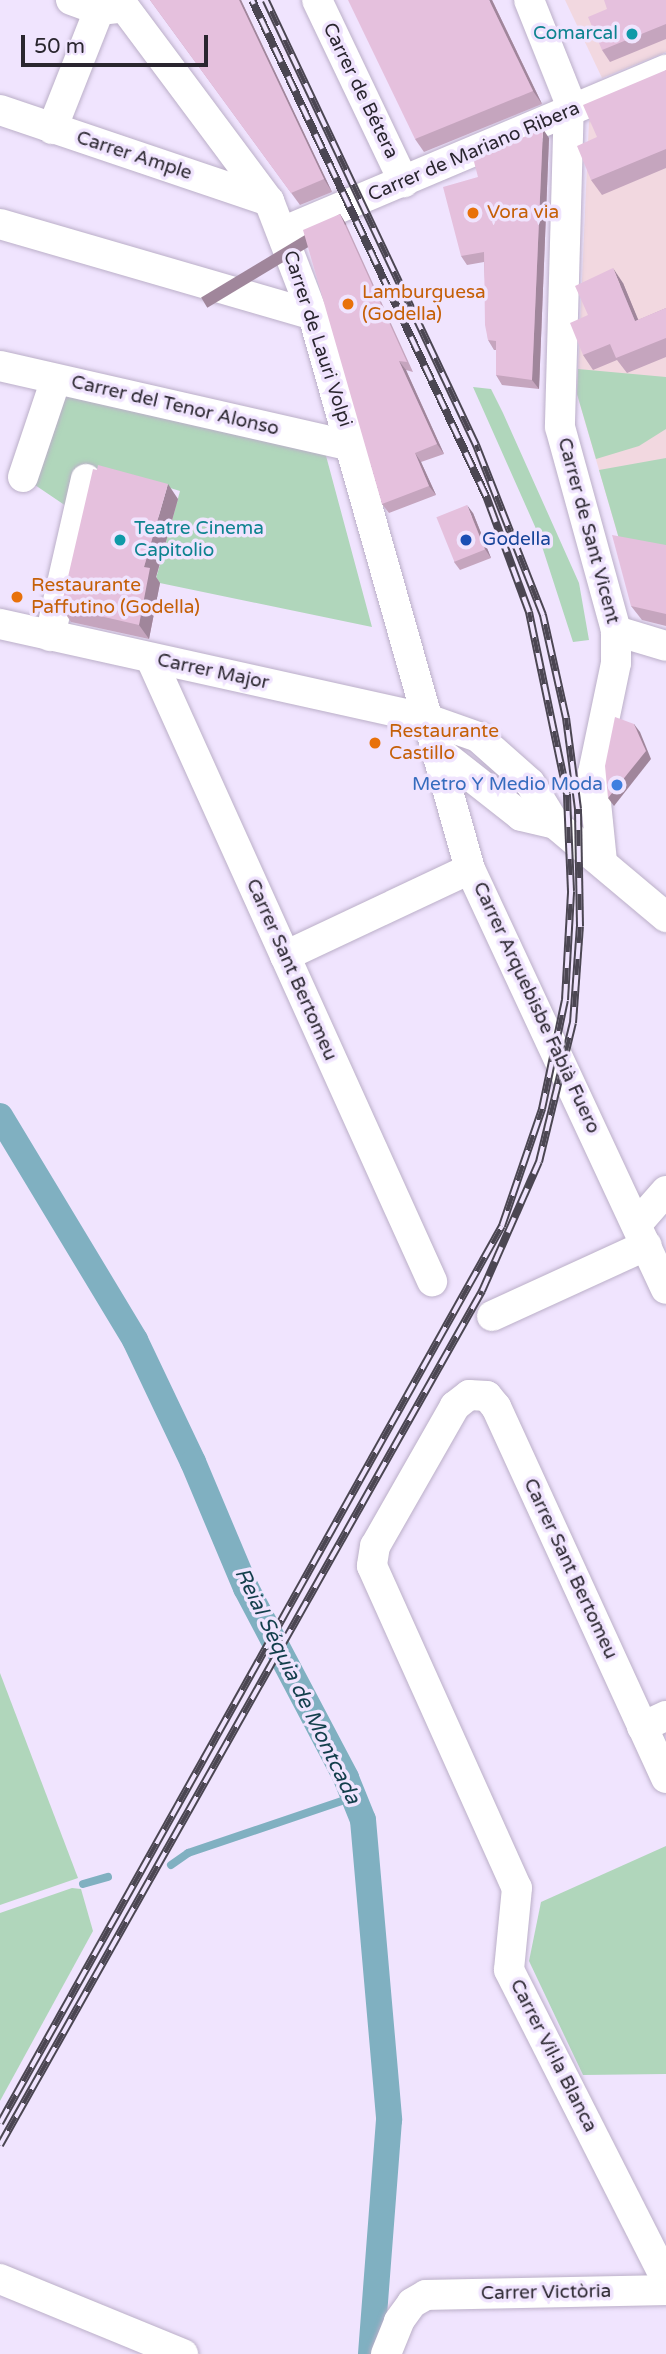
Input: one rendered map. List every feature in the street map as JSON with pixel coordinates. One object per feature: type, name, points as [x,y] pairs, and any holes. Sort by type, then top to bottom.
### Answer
[{"type":"street","points":[[52,129],[114,6],[71,0]]},
{"type":"street","name":"Carrer de Bétera","points":[[317,0],[404,182]]},
{"type":"street","name":"Carrer de Sant Vicent","points":[[529,0],[568,90],[560,427],[616,631],[616,663],[593,773],[602,862]]},
{"type":"street","name":"Carrer de Lauri Volpi","points":[[114,6],[269,201],[313,315],[427,719]]},
{"type":"street","name":"Carrer de Mariano Ribera","points":[[282,232],[569,114],[666,70]]},
{"type":"street","name":"Carrer Ample","points":[[0,110],[269,201]]},
{"type":"street","points":[[0,223],[313,315]]},
{"type":"street","name":"Carrer del Tenor Alonso","points":[[0,366],[351,446]]},
{"type":"street","points":[[23,477],[56,379]]},
{"type":"street","points":[[50,636],[86,479]]},
{"type":"street","name":"Carrer Major","points":[[0,624],[427,719],[478,737],[530,783],[555,824]]},
{"type":"street","points":[[616,631],[666,646]]},
{"type":"street","name":"Carrer Sant Bertomeu","points":[[151,659],[432,1281]]},
{"type":"street","name":"Carrer Arquebisbe Fabià Fuero","points":[[427,719],[470,869],[655,1260]]},
{"type":"street","points":[[436,749],[521,816],[555,824],[666,918]]},
{"type":"street","points":[[285,956],[470,869]]},
{"type":"street","points":[[492,1316],[655,1260],[666,1191]]},
{"type":"street","name":"Carrer Sant Bertomeu","points":[[455,1406],[479,1392],[496,1408],[654,1721],[666,1778]]},
{"type":"street","name":"Carrer Vil·la Blanca","points":[[455,1406],[371,1556],[384,1594],[516,1888],[509,1970],[666,2280]]},
{"type":"street","points":[[0,2278],[183,2354]]},
{"type":"street","name":"Carrer Victòria","points":[[386,2354],[399,2321],[412,2303],[426,2295],[666,2290]]},
{"type":"shaded area","points":[[565,0],[666,0],[666,52],[602,78]]},
{"type":"shaded area","points":[[666,89],[666,626],[622,549],[577,394],[589,121]]},
{"type":"green space","points":[[578,369],[666,377],[666,429],[639,446],[596,459],[577,394]]},
{"type":"green space","points":[[473,387],[491,389],[503,413],[579,583],[589,640],[573,642],[537,531]]},
{"type":"green space","points":[[68,391],[325,452],[372,627],[155,582],[180,491],[111,470],[66,506],[35,485]]},
{"type":"green space","points":[[666,458],[666,557],[622,549],[599,470]]},
{"type":"green space","points":[[0,1673],[78,1878],[0,1905]]},
{"type":"green space","points":[[666,1846],[666,2074],[583,2075],[529,1961],[541,1902]]},
{"type":"green space","points":[[72,1888],[81,1889],[93,1931],[0,2101],[0,1913]]},
{"type":"building","points":[[150,0],[239,0],[324,179],[291,193]]},
{"type":"building","points":[[348,0],[489,0],[533,91],[415,139]]},
{"type":"building","name":"Comarcal","points":[[604,0],[666,0],[666,24],[602,50],[588,17],[607,9]]},
{"type":"building","points":[[666,70],[666,149],[591,180],[577,146],[597,137],[583,105]]},
{"type":"building","points":[[543,129],[532,380],[496,375],[496,341],[488,340],[485,325],[484,252],[461,256],[443,187],[478,177],[473,158]]},
{"type":"building","points":[[340,214],[407,362],[399,361],[437,444],[415,453],[429,486],[382,504],[303,230]]},
{"type":"building","points":[[613,268],[635,321],[666,308],[666,338],[616,358],[610,344],[583,355],[570,323],[588,315],[575,286]]},
{"type":"building","name":"Teatre Cinema Capitolio","points":[[98,465],[168,484],[144,567],[150,568],[139,625],[61,607],[93,469],[97,470]]},
{"type":"building","points":[[467,505],[485,550],[454,562],[436,517]]},
{"type":"building","points":[[612,535],[666,545],[666,614],[631,606]]},
{"type":"building","name":"Metro Y Medio Moda","points":[[615,717],[634,724],[646,751],[608,798],[605,766]]},
{"type":"waterway","name":"Reial Séquia de Montcada","points":[[0,1116],[135,1340],[193,1462],[246,1588],[346,1778],[363,1820],[389,2120],[371,2354]]},
{"type":"waterway","points":[[171,1865],[188,1853],[353,1797]]},
{"type":"waterway","points":[[83,1884],[108,1877]]},
{"type":"railway","points":[[0,2123],[502,1226],[542,1109],[565,1000],[571,891],[567,794],[529,612],[486,496],[252,0]]},
{"type":"railway","points":[[0,2145],[482,1291],[539,1162],[573,1023],[580,926],[578,809],[566,718],[543,615],[476,445],[266,0]]},
{"type":"place","name":"Comarcal","points":[[632,34]]},
{"type":"place","name":"Vora via","points":[[473,213]]},
{"type":"place","name":"Lamburguesa (Godella)","points":[[348,304]]},
{"type":"place","name":"Teatre Cinema Capitolio","points":[[120,540]]},
{"type":"place","name":"Godella","points":[[466,540]]},
{"type":"place","name":"Restaurante Paffutino (Godella)","points":[[17,597]]},
{"type":"place","name":"Restaurante Castillo","points":[[375,743]]},
{"type":"place","name":"Metro Y Medio Moda","points":[[617,785]]}]
